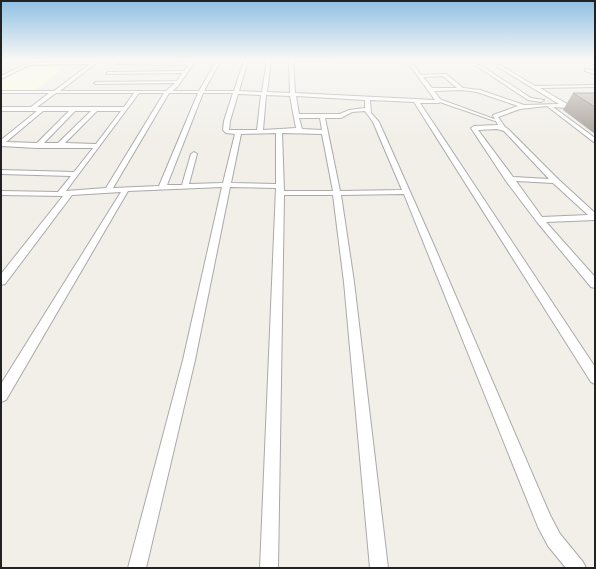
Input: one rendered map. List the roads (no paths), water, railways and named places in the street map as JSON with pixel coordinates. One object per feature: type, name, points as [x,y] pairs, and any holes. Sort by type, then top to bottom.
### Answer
[{"type":"street","points":[[33,108],[61,87]]},
{"type":"street","points":[[84,93],[92,87]]},
{"type":"street","points":[[108,190],[167,92],[172,87]]},
{"type":"street","points":[[162,188],[204,87]]},
{"type":"street","points":[[237,87],[226,130],[238,132],[325,132]]},
{"type":"street","points":[[260,132],[265,87]]},
{"type":"street","points":[[291,87],[299,129],[296,131]]},
{"type":"street","points":[[1,92],[235,92],[367,104],[416,101],[435,102],[438,100],[427,87]]},
{"type":"street","points":[[511,87],[530,99],[555,99]]},
{"type":"street","points":[[535,87],[540,87]]},
{"type":"street","points":[[535,87],[566,106]]},
{"type":"street","points":[[430,90],[462,89],[478,91],[522,106]]},
{"type":"street","points":[[1,96],[7,92]]},
{"type":"street","points":[[60,194],[137,93]]},
{"type":"street","points":[[416,101],[595,378]]},
{"type":"street","points":[[296,116],[341,116],[367,104]]},
{"type":"street","points":[[367,104],[369,114],[376,122],[407,192],[544,521],[554,540],[577,568]]},
{"type":"street","points":[[595,108],[534,104],[510,109],[495,116],[502,128],[520,143],[554,181],[595,217]]},
{"type":"street","points":[[548,105],[595,140]]},
{"type":"street","points":[[587,107],[595,112]]},
{"type":"street","points":[[1,116],[11,108]]},
{"type":"street","points":[[1,144],[43,108]]},
{"type":"street","points":[[1,109],[126,109]]},
{"type":"street","points":[[37,146],[74,109]]},
{"type":"street","points":[[59,146],[96,109]]},
{"type":"street","points":[[322,116],[337,193],[349,282],[379,568]]},
{"type":"street","points":[[502,128],[474,128],[509,179],[540,220],[595,284]]},
{"type":"street","points":[[137,568],[189,360],[228,185],[238,132]]},
{"type":"street","points":[[269,568],[280,189],[279,132]]},
{"type":"street","points":[[1,144],[37,146],[98,146]]},
{"type":"street","points":[[185,187],[194,154]]},
{"type":"street","points":[[1,172],[76,174]]},
{"type":"street","points":[[509,179],[554,181]]},
{"type":"street","points":[[1,192],[69,194],[108,190],[228,185],[337,193],[407,192]]},
{"type":"street","points":[[1,396],[126,189]]},
{"type":"street","points":[[1,281],[69,194]]},
{"type":"street","points":[[540,220],[595,217]]},
{"type":"lane","points":[[438,100],[496,120]]}]
